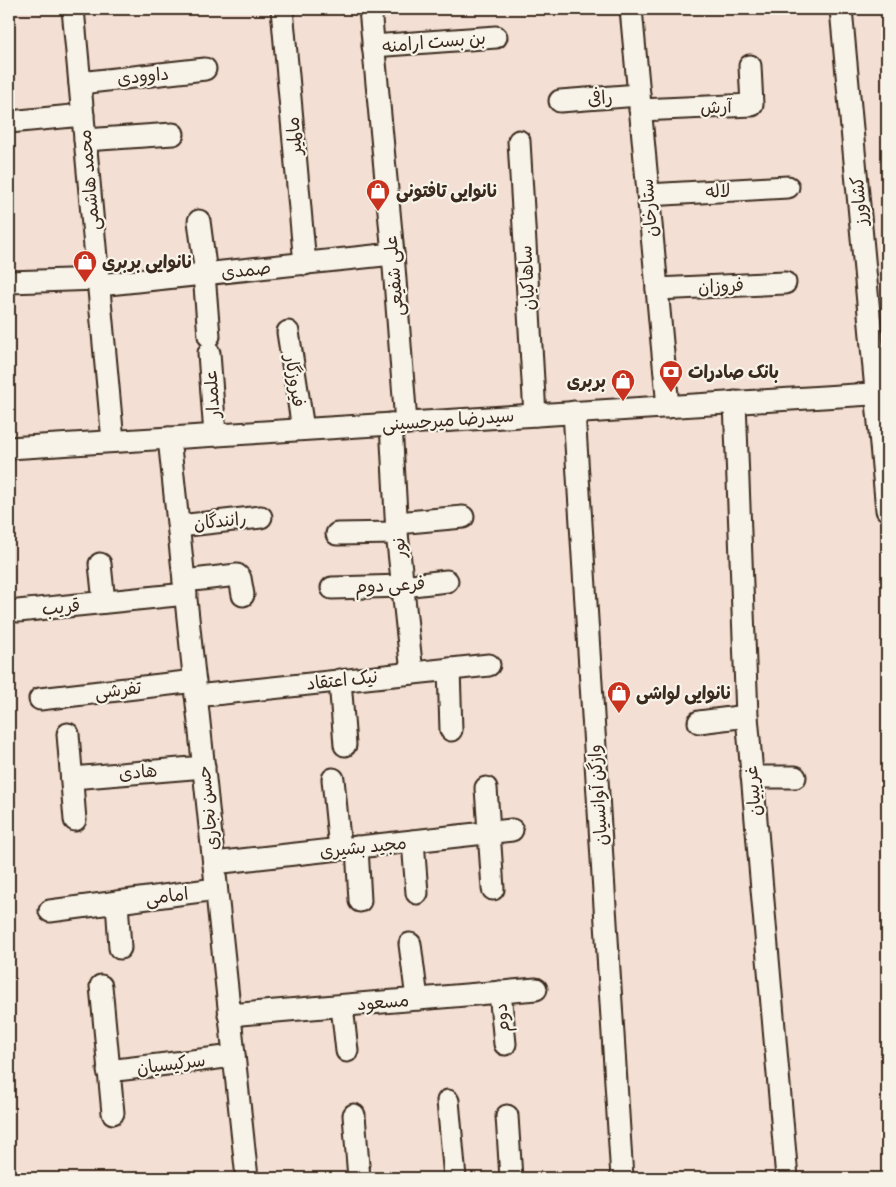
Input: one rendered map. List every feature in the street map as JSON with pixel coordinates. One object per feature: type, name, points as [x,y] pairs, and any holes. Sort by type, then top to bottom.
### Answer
[{"type":"street","name":"محمد هاشمی","points":[[73,9],[113,441]]},
{"type":"street","name":"مالمیر","points":[[282,9],[306,264]]},
{"type":"street","name":"علی شفیعی","points":[[370,9],[393,254],[398,423]]},
{"type":"street","name":"ستارخان","points":[[631,9],[668,407]]},
{"type":"street","name":"کشاورز","points":[[841,9],[882,393],[887,510]]},
{"type":"street","name":"بن بست ارامنه","points":[[373,46],[496,37]]},
{"type":"street","name":"آرش","points":[[640,102],[752,105],[750,66]]},
{"type":"street","name":"داوودی","points":[[80,83],[205,69]]},
{"type":"street","name":"رافی","points":[[560,102],[640,102]]},
{"type":"street","points":[[9,122],[83,115]]},
{"type":"street","points":[[86,140],[174,134]]},
{"type":"street","name":"ساهاکیان","points":[[519,141],[535,415]]},
{"type":"street","name":"لاله","points":[[648,195],[788,187]]},
{"type":"street","name":"علمدار","points":[[199,221],[205,274],[215,435]]},
{"type":"street","name":"صمدی","points":[[9,282],[98,282],[205,274],[393,254]]},
{"type":"street","name":"فروزان","points":[[657,289],[786,283]]},
{"type":"street","name":"فیروزگار","points":[[288,332],[303,429]]},
{"type":"street","name":"سیدرضا میرحسینی","points":[[9,447],[882,393]]},
{"type":"street","name":"غریبیان","points":[[735,402],[747,716],[787,1178]]},
{"type":"street","name":"وازگن آوانسیان","points":[[574,412],[622,1178]]},
{"type":"street","name":"نور","points":[[398,423],[397,528],[412,673]]},
{"type":"street","name":"حسن نجاری","points":[[170,438],[246,1178]]},
{"type":"street","name":"رانندگان","points":[[179,526],[260,517]]},
{"type":"street","points":[[337,534],[397,528],[463,517]]},
{"type":"street","name":"قریب","points":[[100,564],[104,602]]},
{"type":"street","name":"قریب","points":[[18,611],[104,602],[237,576],[240,578],[243,594]]},
{"type":"street","name":"فرعی دوم","points":[[332,588],[403,586],[447,581]]},
{"type":"street","name":"نیک اعتقاد","points":[[196,688],[340,680],[489,665]]},
{"type":"street","points":[[449,669],[451,730]]},
{"type":"street","points":[[340,680],[345,745]]},
{"type":"street","name":"تفرشی","points":[[40,699],[196,688]]},
{"type":"street","points":[[699,722],[747,716]]},
{"type":"street","points":[[68,734],[75,820]]},
{"type":"street","name":"هادی","points":[[72,778],[204,767]]},
{"type":"street","points":[[752,777],[795,777]]},
{"type":"street","points":[[333,779],[360,901]]},
{"type":"street","points":[[486,788],[493,889]]},
{"type":"street","name":"مجید بشیری","points":[[214,863],[512,830]]},
{"type":"street","points":[[413,841],[417,893]]},
{"type":"street","name":"امامی","points":[[50,911],[216,889]]},
{"type":"street","points":[[117,902],[120,948]]},
{"type":"street","points":[[410,944],[417,999]]},
{"type":"street","points":[[101,986],[113,1113]]},
{"type":"street","name":"مسعود","points":[[230,1015],[536,989]]},
{"type":"street","name":"دوم","points":[[500,992],[505,1044]]},
{"type":"street","points":[[342,1006],[347,1051]]},
{"type":"street","name":"سرکیسیان","points":[[108,1071],[234,1056]]},
{"type":"street","points":[[448,1102],[455,1178]]},
{"type":"street","points":[[354,1114],[358,1178]]},
{"type":"street","points":[[507,1116],[511,1178]]},
{"type":"place","name":"نانوایی تافتونی","points":[[378,212]]},
{"type":"place","name":"نانوایی بربری","points":[[85,283]]},
{"type":"place","name":"بانک صادرات","points":[[671,393]]},
{"type":"place","name":"بربری","points":[[623,402]]},
{"type":"place","name":"نانوایی لواشی","points":[[619,714]]}]
